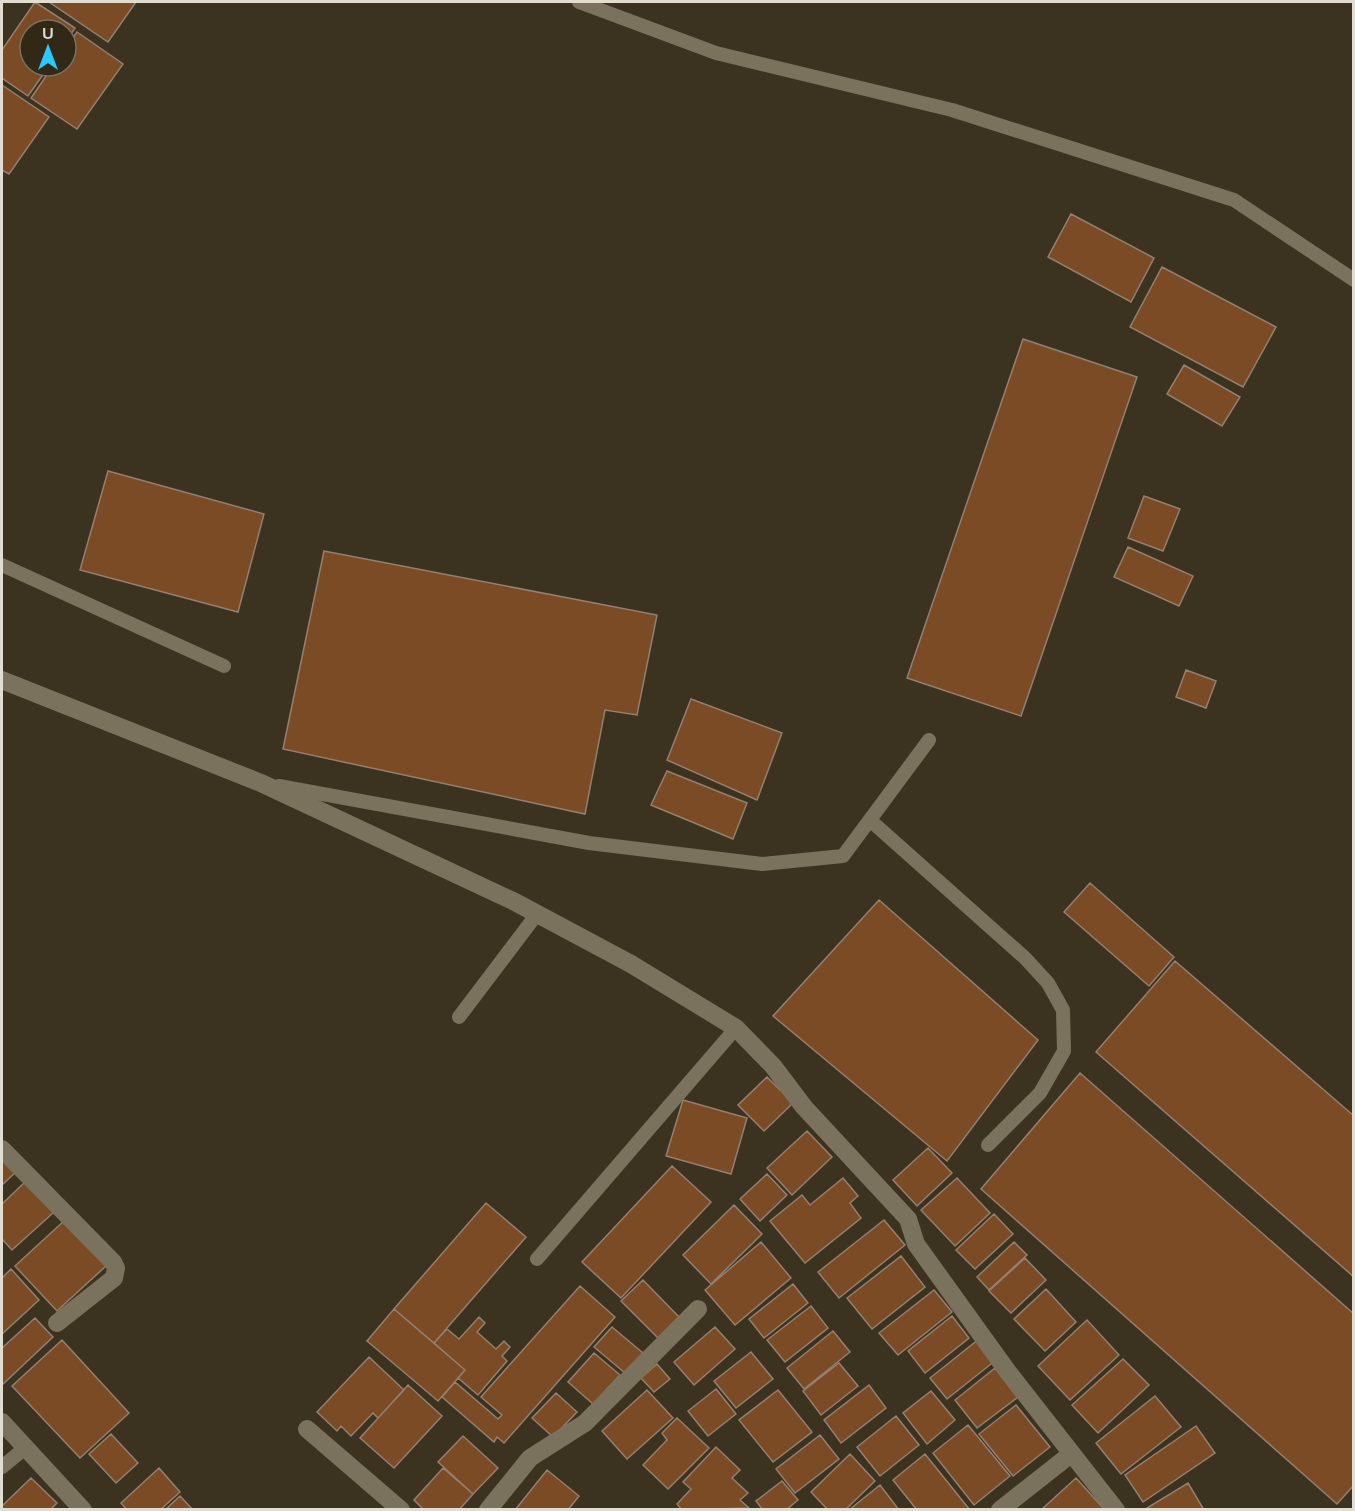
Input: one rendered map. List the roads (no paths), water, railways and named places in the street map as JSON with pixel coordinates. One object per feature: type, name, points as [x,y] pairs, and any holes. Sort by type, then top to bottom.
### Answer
[{"type":"street","points":[[2,680],[261,783],[537,914],[631,964],[736,1028],[773,1066],[804,1107],[908,1219],[916,1244],[1071,1454],[1116,1509]]},
{"type":"street","points":[[2,1149],[113,1262],[116,1268],[114,1278],[57,1323]]},
{"type":"street","points":[[488,1509],[530,1458],[585,1423],[698,1309]]},
{"type":"street","points":[[2,1422],[83,1509]]},
{"type":"street","points":[[307,1429],[401,1509]]},
{"type":"street","points":[[1000,1509],[1071,1454]]},
{"type":"lane","points":[[579,2],[716,53],[952,110],[1234,200],[1353,280]]},
{"type":"lane","points":[[2,566],[224,666]]},
{"type":"lane","points":[[261,783],[589,843],[762,864],[843,856],[929,740]]},
{"type":"lane","points":[[871,821],[1025,958],[1048,983],[1063,1010],[1064,1051],[1040,1093],[988,1145]]},
{"type":"lane","points":[[459,1017],[537,914]]},
{"type":"lane","points":[[537,1259],[736,1028]]},
{"type":"lane","points":[[2,1467],[25,1448]]}]
